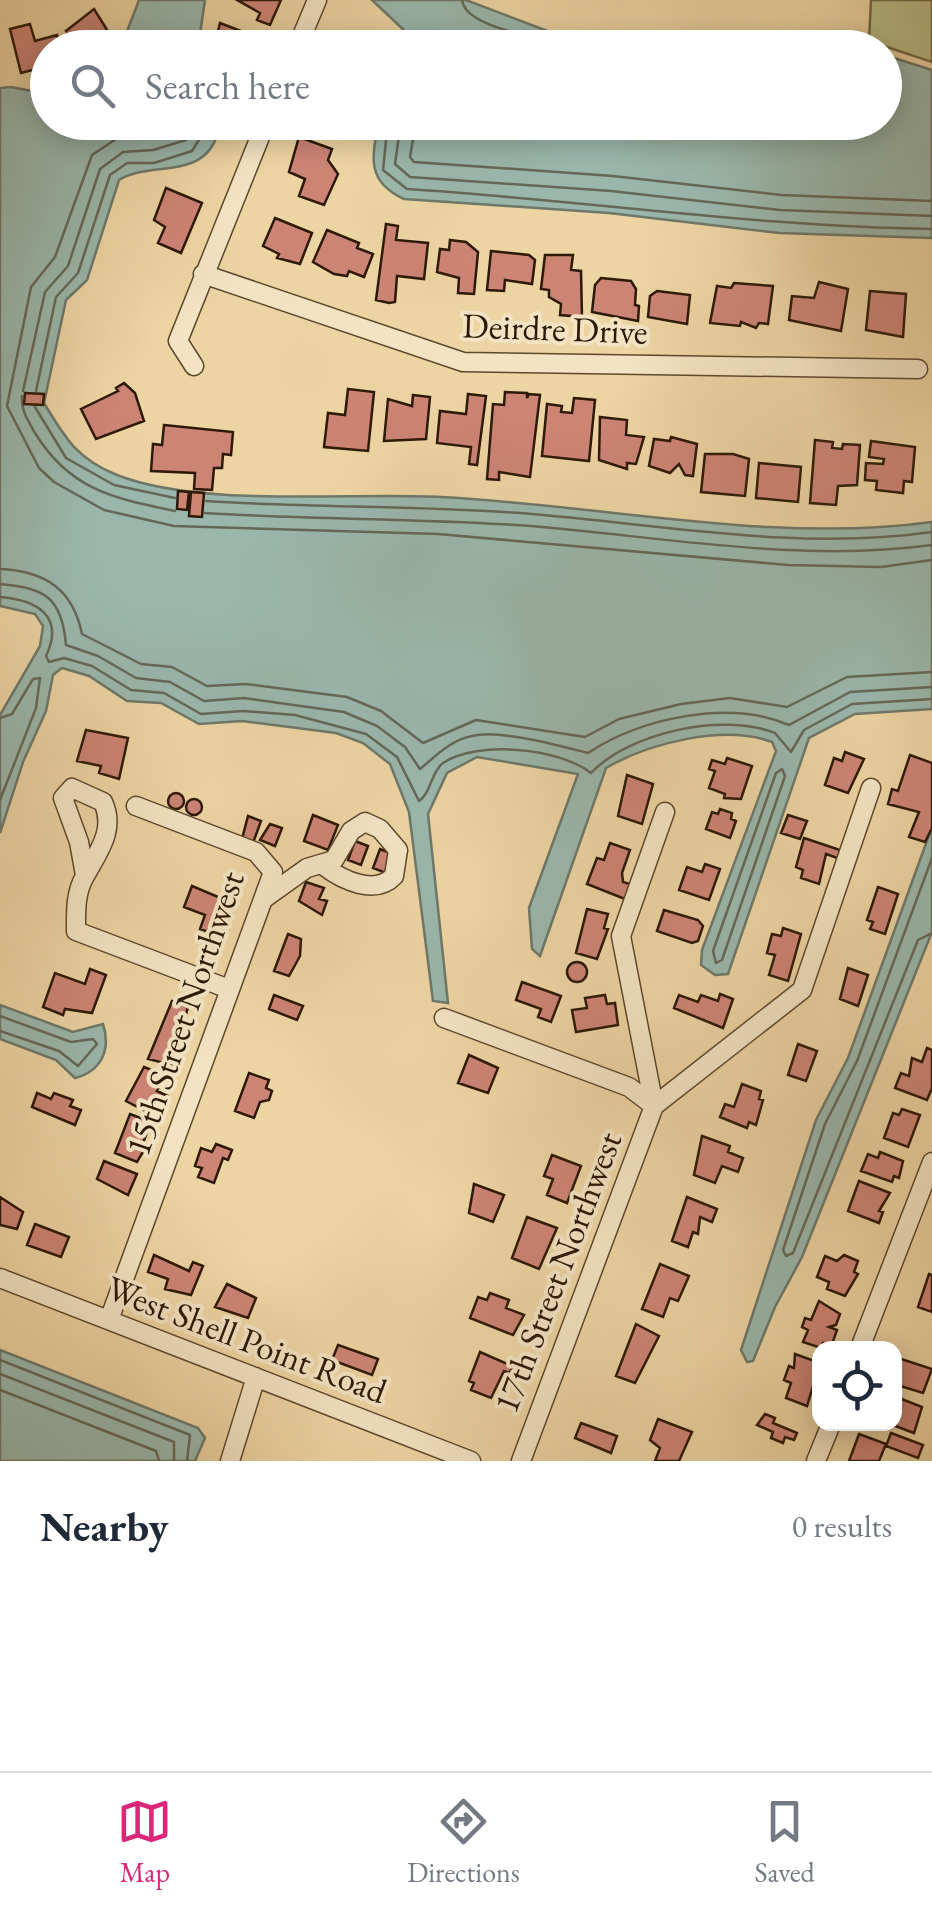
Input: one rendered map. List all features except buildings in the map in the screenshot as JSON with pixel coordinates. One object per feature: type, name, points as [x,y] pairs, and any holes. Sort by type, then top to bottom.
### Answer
[{"type":"street","points":[[304,30],[317,0]]},
{"type":"street","points":[[194,366],[178,341],[259,140]]},
{"type":"street","name":"Deirdre Drive","points":[[203,274],[464,362],[918,369]]},
{"type":"street","points":[[654,1106],[802,990],[871,788]]},
{"type":"street","name":"15th Street Northwest","points":[[109,1320],[273,872],[256,852],[136,806]]},
{"type":"street","points":[[654,1106],[621,936],[665,812]]},
{"type":"street","points":[[266,898],[307,868],[334,860],[352,830],[364,822],[380,828],[398,850],[394,876],[379,885],[348,880],[324,866]]},
{"type":"street","points":[[85,875],[76,900],[76,931],[229,989]]},
{"type":"street","points":[[444,1018],[629,1086],[654,1106]]},
{"type":"street","name":"17th Street Northwest","points":[[521,1461],[654,1106]]},
{"type":"street","points":[[863,1341],[932,1162]]},
{"type":"street","name":"West Shell Point Road","points":[[0,1278],[471,1461]]},
{"type":"street","points":[[230,1461],[256,1377]]},
{"type":"street","points":[[816,1461],[828,1431]]},
{"type":"green space","points":[[871,0],[932,0],[932,62],[902,52],[902,30],[870,30]]},
{"type":"water","points":[[139,0],[205,0],[201,30],[128,30]]},
{"type":"water","points":[[372,0],[466,0],[545,30],[404,30]]},
{"type":"water","points":[[902,60],[932,70],[932,238],[779,233],[609,213],[404,199],[378,177],[375,140],[902,140]]},
{"type":"water","points":[[0,88],[30,91],[30,140],[215,140],[205,155],[193,162],[119,180],[87,280],[66,300],[44,403],[73,446],[103,469],[151,485],[232,495],[441,497],[748,526],[871,528],[932,522],[932,709],[855,714],[809,738],[728,974],[715,975],[701,965],[702,950],[776,751],[772,742],[753,737],[687,739],[643,751],[606,768],[540,956],[532,949],[529,908],[578,774],[477,757],[447,773],[428,814],[448,1003],[433,1001],[409,812],[390,764],[363,743],[336,733],[242,721],[199,724],[161,703],[127,701],[89,676],[62,668],[53,675],[46,711],[23,762],[0,833],[0,715],[40,646],[43,626],[35,614],[0,606]]},
{"type":"water","points":[[932,827],[932,932],[802,1257],[775,1307],[753,1361],[747,1362],[741,1350],[816,1120],[848,1058]]},
{"type":"water","points":[[0,1005],[73,1032],[103,1024],[106,1042],[102,1058],[92,1070],[75,1078],[56,1060],[0,1039]]},
{"type":"water","points":[[0,1350],[198,1428],[205,1438],[195,1461],[0,1461]]}]
